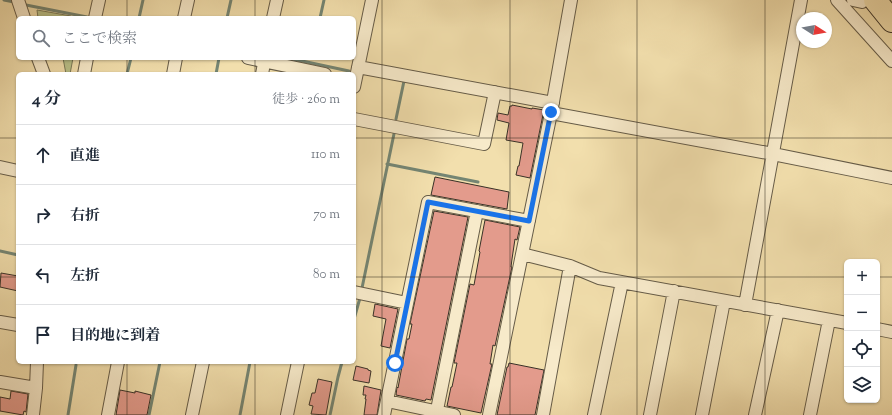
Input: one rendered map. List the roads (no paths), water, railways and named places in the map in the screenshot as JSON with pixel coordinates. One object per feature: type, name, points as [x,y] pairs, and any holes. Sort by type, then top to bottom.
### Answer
[{"type":"highway","points":[[863,1],[892,21]]},
{"type":"street","points":[[18,0],[23,16]]},
{"type":"street","points":[[96,16],[99,0]]},
{"type":"street","points":[[184,16],[188,0]]},
{"type":"street","points":[[273,16],[277,0]]},
{"type":"street","points":[[356,74],[372,0]]},
{"type":"street","points":[[489,415],[552,108],[571,0]]},
{"type":"street","points":[[746,305],[801,0]]},
{"type":"street","points":[[837,0],[892,61]]},
{"type":"street","points":[[39,60],[43,72]]},
{"type":"street","points":[[84,72],[87,60]]},
{"type":"street","points":[[173,72],[176,60]]},
{"type":"street","points":[[262,72],[264,60],[316,72]]},
{"type":"street","points":[[358,67],[495,92],[552,108],[892,178]]},
{"type":"street","points":[[356,119],[484,144],[495,92]]},
{"type":"street","points":[[0,167],[16,171]]},
{"type":"street","points":[[384,415],[428,202],[529,221]]},
{"type":"street","points":[[436,413],[477,211]]},
{"type":"street","points":[[522,254],[570,266],[599,278],[844,322]]},
{"type":"street","points":[[543,415],[570,266]]},
{"type":"street","points":[[594,415],[622,282]]},
{"type":"street","points":[[650,415],[674,291]]},
{"type":"street","points":[[356,292],[407,303]]},
{"type":"street","points":[[702,415],[724,301]]},
{"type":"street","points":[[755,415],[778,310]]},
{"type":"street","points":[[810,415],[829,320]]},
{"type":"street","points":[[0,322],[16,325]]},
{"type":"street","points":[[880,330],[892,332]]},
{"type":"street","points":[[33,415],[37,364]]},
{"type":"street","points":[[108,415],[118,364]]},
{"type":"street","points":[[192,415],[203,364]]},
{"type":"street","points":[[287,415],[298,364]]},
{"type":"street","points":[[0,382],[36,388]]},
{"type":"street","points":[[387,401],[436,413],[454,415]]},
{"type":"waterway","points":[[4,0],[14,2]]},
{"type":"waterway","points":[[139,16],[143,0]]},
{"type":"waterway","points":[[227,16],[231,0]]},
{"type":"waterway","points":[[320,16],[324,0]]},
{"type":"waterway","points":[[26,5],[82,16]]},
{"type":"waterway","points":[[128,72],[130,60]]},
{"type":"waterway","points":[[216,72],[219,60]]},
{"type":"waterway","points":[[297,60],[349,71]]},
{"type":"waterway","points":[[396,119],[404,81]]},
{"type":"waterway","points":[[362,288],[395,129]]},
{"type":"waterway","points":[[387,164],[478,182]]},
{"type":"waterway","points":[[0,251],[16,255]]},
{"type":"waterway","points":[[356,312],[360,298]]},
{"type":"waterway","points":[[149,415],[160,364]]},
{"type":"waterway","points":[[240,415],[250,364]]},
{"type":"waterway","points":[[330,415],[341,364]]},
{"type":"waterway","points":[[68,415],[76,365]]},
{"type":"tunnel","points":[[888,0],[892,1]]}]
